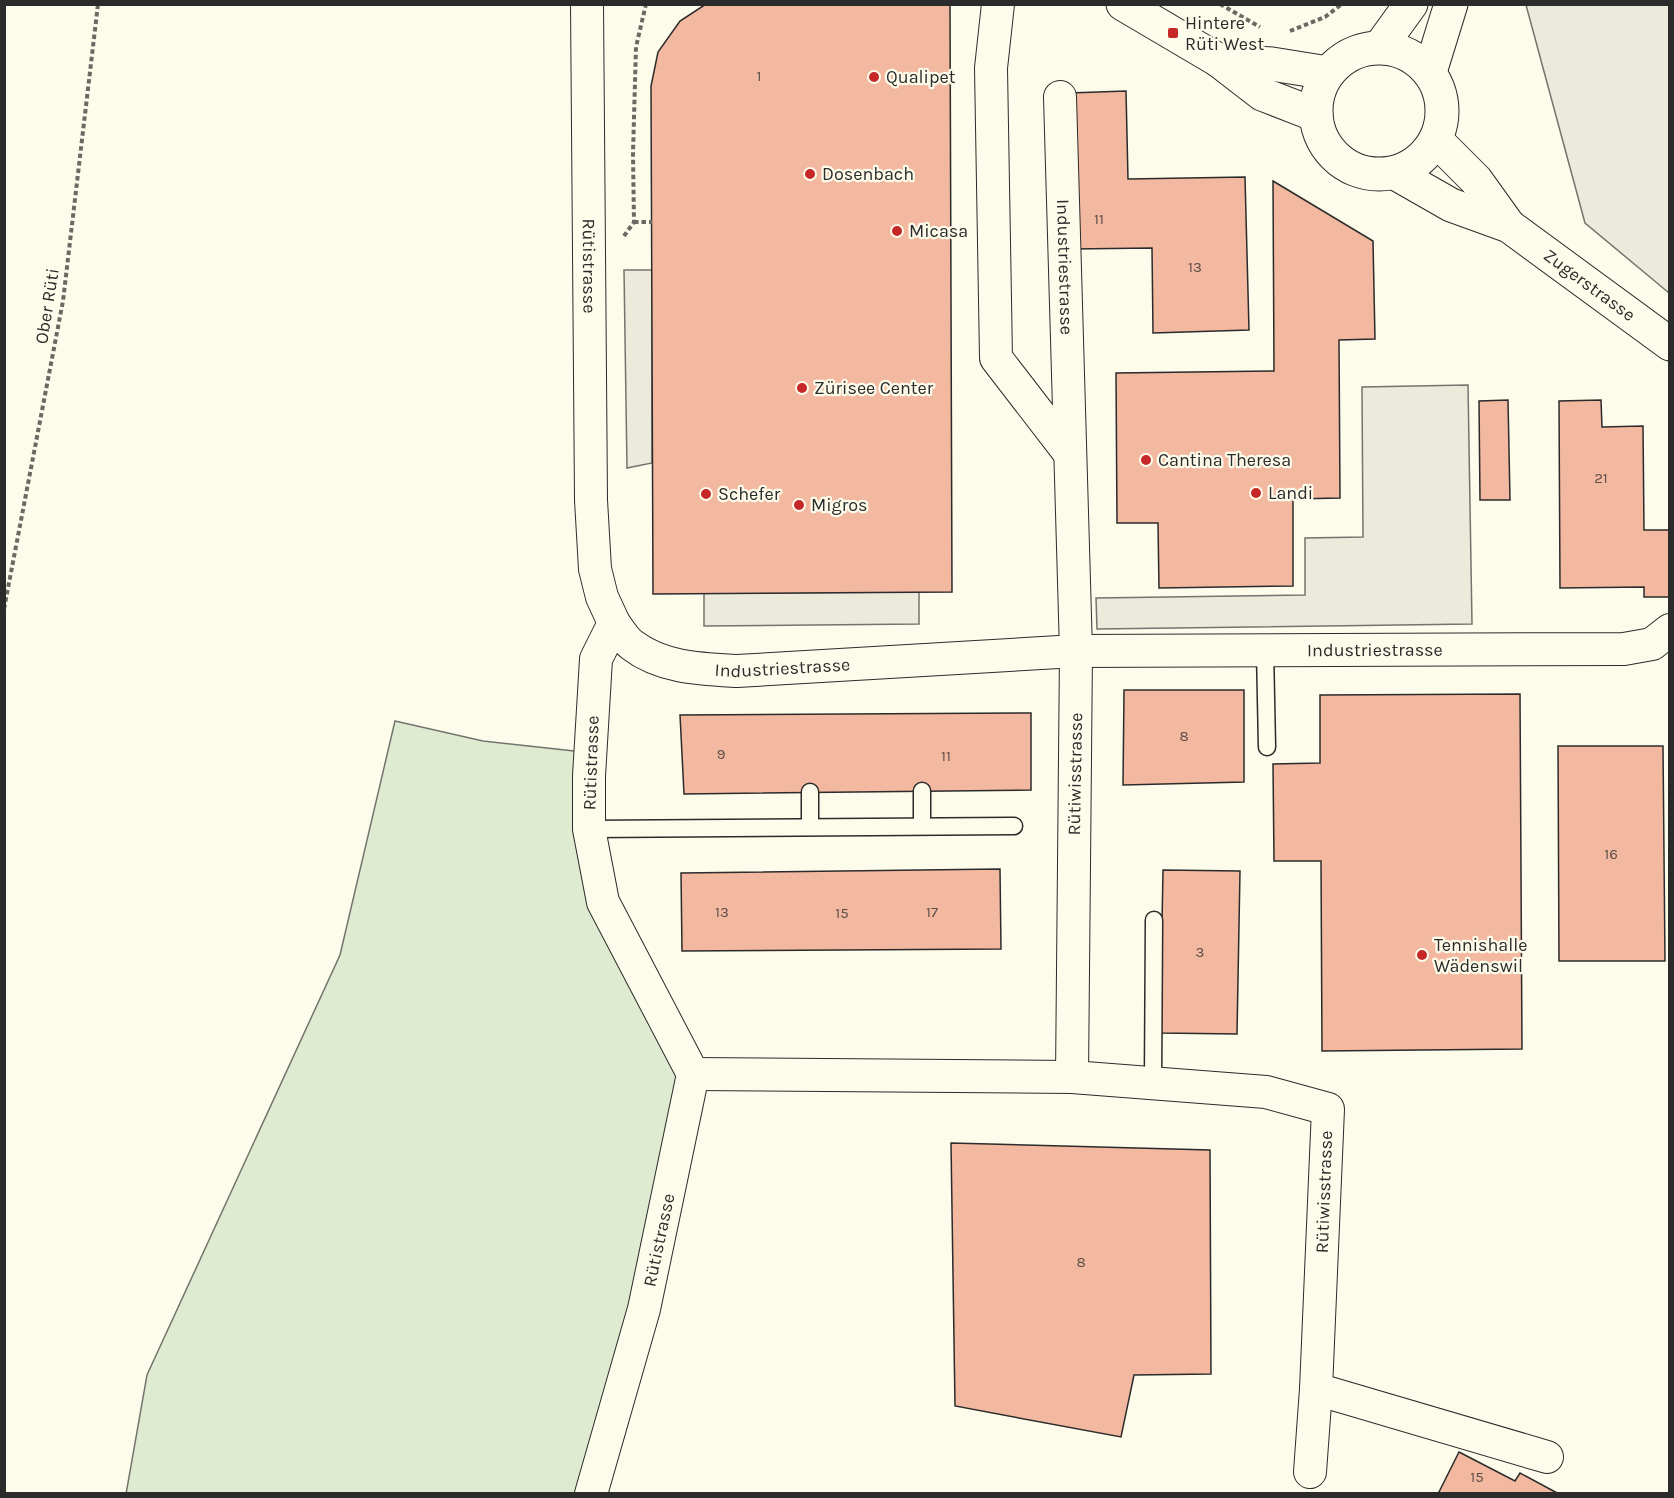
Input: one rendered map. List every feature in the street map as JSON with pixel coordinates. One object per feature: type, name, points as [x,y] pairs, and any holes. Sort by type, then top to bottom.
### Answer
[{"type":"main road","points":[[1123,4],[1218,60],[1262,94],[1316,115]]},
{"type":"main road","points":[[1380,46],[1412,4]]},
{"type":"main road","points":[[1430,72],[1450,4]]},
{"type":"main road","points":[[1380,46],[1408,54],[1430,72],[1442,98],[1442,119],[1436,140],[1419,160],[1395,172],[1370,174],[1358,171],[1342,162],[1329,149],[1318,127],[1316,100],[1328,73],[1338,62],[1365,48],[1380,46]]},
{"type":"main road","points":[[1218,60],[1272,64],[1328,73]]},
{"type":"main road","name":"Zugerstrasse","points":[[1436,140],[1476,180],[1509,226]]},
{"type":"main road","name":"Zugerstrasse","points":[[1395,172],[1451,205],[1509,226],[1670,344]]},
{"type":"street","name":"Rütistrasse","points":[[587,4],[591,500],[595,568],[602,597],[614,623],[596,659],[589,776],[590,828],[603,902],[693,1074],[644,1309],[591,1494]]},
{"type":"street","points":[[998,4],[991,68],[996,358],[1070,454]]},
{"type":"street","name":"Industriestrasse","points":[[1060,96],[1076,651]]},
{"type":"street","name":"Industriestrasse","points":[[614,623],[630,644],[654,659],[693,668],[737,671],[1076,651],[1624,649],[1652,644],[1670,630]]},
{"type":"street","name":"Rütiwisstrasse","points":[[1072,1077],[1076,651]]},
{"type":"street","name":"Rütiwisstrasse","points":[[693,1074],[1072,1077],[1266,1092],[1328,1108],[1316,1389],[1310,1472]]},
{"type":"street","points":[[1316,1389],[1547,1457]]},
{"type":"lane","points":[[1265,650],[1267,747]]},
{"type":"lane","points":[[922,791],[922,826]]},
{"type":"lane","points":[[810,792],[810,827]]},
{"type":"lane","points":[[590,828],[1014,826]]},
{"type":"lane","points":[[1153,1083],[1154,920]]},
{"type":"path","name":"Ober Rüti","points":[[4,609],[63,301],[98,4]]},
{"type":"path","points":[[622,238],[634,222],[636,47],[646,4]]},
{"type":"path","points":[[1220,4],[1267,31]]},
{"type":"path","points":[[1282,34],[1325,17],[1342,4]]},
{"type":"path","points":[[634,222],[652,222]]},
{"type":"green space","points":[[395,721],[483,741],[574,751],[589,776],[603,902],[693,1074],[591,1493],[126,1494],[147,1375],[340,955]]},
{"type":"shaded area","points":[[1526,5],[1669,5],[1669,293],[1585,223]]},
{"type":"shaded area","points":[[624,270],[652,270],[652,463],[627,468]]},
{"type":"shaded area","points":[[1468,385],[1472,624],[1097,629],[1096,598],[1305,595],[1305,538],[1363,537],[1362,387]]},
{"type":"shaded area","points":[[919,592],[919,624],[704,626],[704,593]]},
{"type":"building","name":"Zürisee Center","points":[[706,4],[950,4],[952,592],[653,594],[651,86],[658,52],[680,21]]},
{"type":"building","points":[[1126,91],[1128,179],[1245,177],[1249,330],[1153,333],[1152,248],[1072,249],[1069,93]]},
{"type":"building","points":[[1273,181],[1373,241],[1375,339],[1339,340],[1340,498],[1293,499],[1293,586],[1159,588],[1158,523],[1117,523],[1116,373],[1274,371]]},
{"type":"building","points":[[1508,400],[1510,500],[1480,500],[1479,401]]},
{"type":"building","points":[[1601,400],[1602,427],[1643,426],[1644,530],[1670,530],[1670,597],[1644,597],[1644,587],[1560,588],[1559,401]]},
{"type":"building","points":[[1124,690],[1244,690],[1244,782],[1123,785]]},
{"type":"building","name":"Tennishalle Wädenswil","points":[[1520,694],[1522,1049],[1322,1051],[1321,861],[1274,861],[1273,764],[1320,763],[1320,695]]},
{"type":"building","points":[[1031,713],[1031,790],[684,794],[680,715]]},
{"type":"building","points":[[1558,746],[1663,746],[1665,961],[1559,961]]},
{"type":"building","points":[[1000,869],[1001,949],[682,951],[681,873]]},
{"type":"building","points":[[1163,870],[1240,871],[1237,1034],[1160,1033]]},
{"type":"building","points":[[951,1143],[1210,1150],[1211,1374],[1134,1375],[1121,1437],[955,1406]]},
{"type":"building","points":[[1459,1452],[1515,1481],[1520,1473],[1559,1494],[1438,1494]]},
{"type":"place","name":"Hintere Rüti West","points":[[1173,33]]},
{"type":"place","name":"Qualipet","points":[[874,77]]},
{"type":"place","name":"Dosenbach","points":[[810,174]]},
{"type":"place","name":"Micasa","points":[[897,231]]},
{"type":"place","name":"Zürisee Center","points":[[802,388]]},
{"type":"place","name":"Cantina Theresa","points":[[1146,460]]},
{"type":"place","name":"Landi","points":[[1256,493]]},
{"type":"place","name":"Schefer","points":[[706,494]]},
{"type":"place","name":"Migros","points":[[799,505]]},
{"type":"place","name":"Tennishalle Wädenswil","points":[[1422,955]]}]
